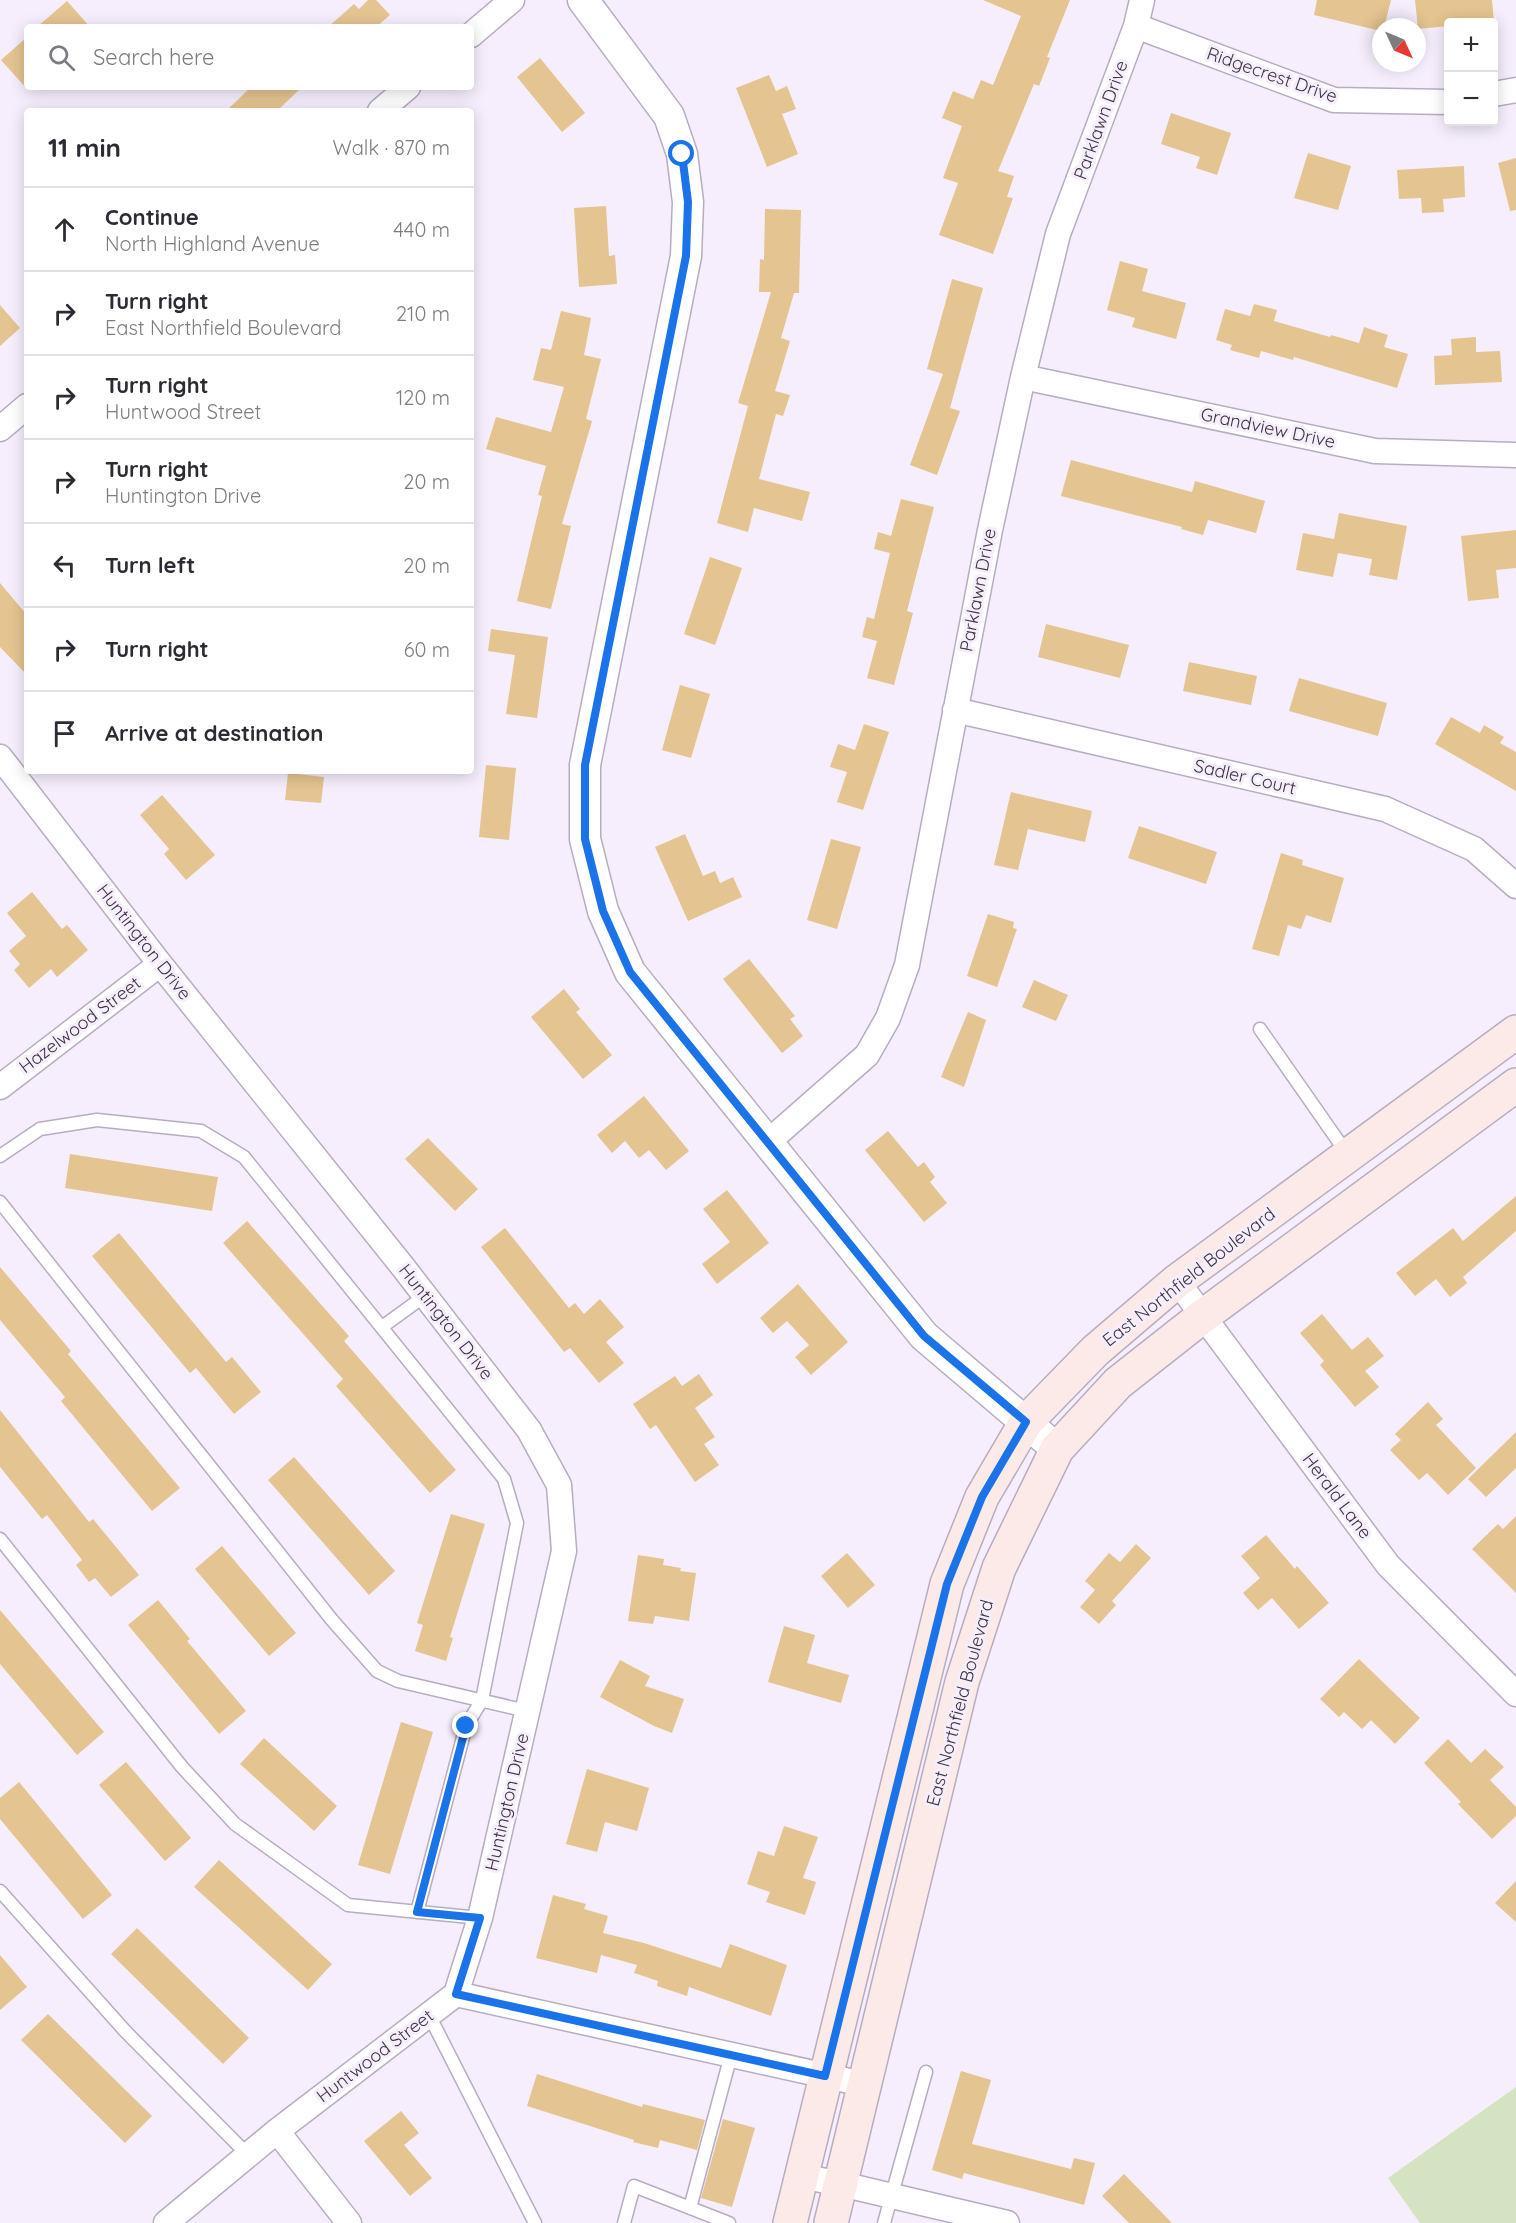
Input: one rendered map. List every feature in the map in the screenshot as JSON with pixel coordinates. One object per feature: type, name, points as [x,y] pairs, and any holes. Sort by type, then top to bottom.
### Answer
[{"type":"main road","name":"East Northfield Boulevard","points":[[790,2223],[947,1584],[982,1497],[1026,1422],[1095,1351],[1177,1281],[1516,1032]]},
{"type":"main road","name":"East Northfield Boulevard","points":[[831,2223],[962,1682],[999,1568],[1057,1449],[1118,1383],[1203,1316],[1516,1085]]},
{"type":"street","points":[[474,32],[512,0]]},
{"type":"street","points":[[583,0],[669,116],[682,154],[688,202],[686,256],[585,765],[585,839],[603,911],[630,972],[924,1336],[1057,1449]]},
{"type":"street","name":"Parklawn Drive","points":[[768,1142],[867,1055],[888,1018],[907,964],[990,530],[1023,377],[1058,234],[1136,26],[1142,0]]},
{"type":"street","name":"Ridgecrest Drive","points":[[1136,26],[1334,100],[1444,102]]},
{"type":"street","points":[[384,108],[404,90]]},
{"type":"street","points":[[1498,93],[1516,90]]},
{"type":"street","name":"Grandview Drive","points":[[1023,377],[1375,451],[1516,455]]},
{"type":"street","points":[[0,429],[24,409]]},
{"type":"street","name":"Sadler Court","points":[[955,710],[1385,809],[1474,849],[1516,886]]},
{"type":"street","name":"Huntington Drive","points":[[0,757],[160,964],[426,1296],[529,1430],[559,1485],[564,1551],[480,1918],[456,1994]]},
{"type":"street","name":"Hazelwood Street","points":[[0,1087],[160,964]]},
{"type":"street","name":"Herald Lane","points":[[1177,1281],[1388,1565],[1516,1694]]},
{"type":"street","points":[[456,1994],[863,2084]]},
{"type":"street","name":"Huntwood Street","points":[[166,2223],[276,2131],[456,1994]]},
{"type":"street","points":[[276,2131],[349,2223]]},
{"type":"street","points":[[801,2176],[1007,2223]]},
{"type":"lane","points":[[1260,1029],[1348,1155]]},
{"type":"lane","points":[[0,1156],[40,1129],[97,1120],[201,1131],[244,1157],[504,1479],[517,1523],[482,1700],[466,1726],[417,1912]]},
{"type":"lane","points":[[0,1202],[332,1620],[377,1671],[398,1681],[528,1711]]},
{"type":"lane","points":[[382,1327],[426,1296]]},
{"type":"lane","points":[[0,1539],[182,1767],[235,1824],[348,1905],[480,1918]]},
{"type":"lane","points":[[0,1891],[126,2032],[248,2155]]},
{"type":"lane","points":[[429,2015],[535,2223]]},
{"type":"lane","points":[[690,2208],[732,2055]]},
{"type":"lane","points":[[884,2223],[926,2072]]},
{"type":"lane","points":[[624,2223],[634,2186],[729,2223]]},
{"type":"green space","points":[[1516,2087],[1516,2223],[1420,2223],[1388,2178]]},
{"type":"building","points":[[368,0],[376,0],[390,15],[380,24],[331,24],[354,4],[359,9]]},
{"type":"building","points":[[983,0],[1070,0],[1047,57],[1050,58],[1039,86],[1034,84],[998,171],[1014,176],[1007,197],[1013,198],[993,254],[939,235],[958,183],[943,178],[962,126],[942,118],[953,91],[973,99],[981,80],[993,85],[1021,16]]},
{"type":"building","points":[[1317,0],[1391,0],[1386,18],[1372,18],[1372,29],[1314,15]]},
{"type":"building","points":[[1415,0],[1492,0],[1494,18],[1444,18],[1444,26],[1426,28],[1426,18],[1417,18]]},
{"type":"building","points":[[67,1],[87,24],[40,24]]},
{"type":"building","points":[[24,40],[24,86],[1,60]]},
{"type":"building","points":[[540,58],[585,113],[562,132],[517,77]]},
{"type":"building","points":[[769,75],[776,91],[787,86],[796,109],[782,114],[798,154],[767,167],[736,88]]},
{"type":"building","points":[[248,90],[299,90],[280,108],[229,108]]},
{"type":"building","points":[[1171,113],[1231,133],[1217,175],[1196,168],[1200,157],[1161,144]]},
{"type":"building","points":[[1308,153],[1351,166],[1338,210],[1294,198]]},
{"type":"building","points":[[1516,158],[1516,210],[1510,211],[1498,163]]},
{"type":"building","points":[[1464,166],[1465,197],[1443,199],[1444,212],[1422,213],[1421,198],[1399,199],[1397,170]]},
{"type":"building","points":[[606,206],[609,256],[615,255],[617,284],[579,287],[574,208]]},
{"type":"building","points":[[765,209],[801,210],[799,293],[794,293],[781,338],[790,341],[775,391],[790,395],[783,416],[776,414],[759,479],[810,492],[802,521],[754,508],[748,532],[717,523],[748,406],[738,403],[771,292],[759,292],[760,259],[764,260]]},
{"type":"building","points":[[1120,261],[1148,269],[1142,291],[1186,303],[1176,339],[1132,327],[1135,318],[1107,310]]},
{"type":"building","points":[[952,279],[983,288],[950,408],[960,411],[937,475],[910,465],[943,374],[927,369]]},
{"type":"building","points":[[1254,304],[1277,310],[1274,321],[1330,337],[1331,335],[1359,343],[1364,327],[1388,335],[1384,347],[1408,354],[1397,388],[1294,357],[1293,360],[1261,351],[1259,358],[1230,350],[1232,345],[1216,340],[1225,309],[1250,316]]},
{"type":"building","points":[[0,305],[20,328],[0,346]]},
{"type":"building","points":[[561,311],[591,318],[584,355],[601,359],[586,419],[592,421],[562,524],[571,526],[551,609],[517,601],[542,496],[538,495],[546,466],[486,449],[496,417],[551,432],[564,387],[533,380],[541,348],[551,350]]},
{"type":"building","points":[[1476,337],[1476,352],[1500,351],[1502,382],[1435,385],[1434,356],[1452,355],[1451,339]]},
{"type":"building","points":[[1071,460],[1192,492],[1195,481],[1265,501],[1256,533],[1208,520],[1203,535],[1181,529],[1182,527],[1061,496]]},
{"type":"building","points":[[901,499],[934,507],[907,611],[913,613],[894,685],[867,678],[877,641],[862,637],[867,617],[874,619],[890,553],[874,549],[878,532],[891,536]]},
{"type":"building","points":[[1339,513],[1407,526],[1397,580],[1369,575],[1372,559],[1338,553],[1333,577],[1296,570],[1303,533],[1334,539]]},
{"type":"building","points":[[1516,530],[1516,568],[1496,570],[1499,598],[1468,601],[1461,536]]},
{"type":"building","points":[[710,557],[742,568],[715,645],[684,634]]},
{"type":"building","points":[[0,583],[24,611],[24,672],[0,647]]},
{"type":"building","points":[[1046,624],[1129,645],[1120,678],[1038,657]]},
{"type":"building","points":[[491,629],[548,637],[537,718],[506,714],[515,655],[488,651]]},
{"type":"building","points":[[1189,662],[1257,676],[1251,705],[1183,691]]},
{"type":"building","points":[[1299,678],[1387,703],[1378,736],[1289,711]]},
{"type":"building","points":[[680,685],[710,694],[691,758],[662,750]]},
{"type":"building","points":[[1451,717],[1480,733],[1484,725],[1504,737],[1500,743],[1516,752],[1516,791],[1435,744]]},
{"type":"building","points":[[864,724],[889,732],[863,810],[837,802],[847,772],[830,767],[838,744],[855,750]]},
{"type":"building","points":[[486,765],[516,768],[509,840],[479,837]]},
{"type":"building","points":[[288,774],[324,777],[321,803],[285,800]]},
{"type":"building","points":[[1011,792],[1092,811],[1085,842],[1028,829],[1018,870],[994,865]]},
{"type":"building","points":[[162,795],[215,855],[186,880],[164,854],[169,849],[140,815]]},
{"type":"building","points":[[1139,826],[1217,852],[1206,884],[1128,858]]},
{"type":"building","points":[[685,834],[703,876],[715,871],[720,883],[733,877],[742,897],[688,921],[655,847]]},
{"type":"building","points":[[831,839],[861,847],[837,929],[807,920]]},
{"type":"building","points":[[1281,853],[1303,860],[1302,865],[1344,878],[1331,923],[1306,915],[1301,929],[1288,925],[1279,956],[1252,949]]},
{"type":"building","points":[[32,892],[62,929],[67,925],[88,950],[57,977],[51,969],[29,988],[14,970],[20,964],[9,951],[26,936],[7,913]]},
{"type":"building","points":[[988,914],[1014,922],[1013,928],[1017,929],[997,987],[967,976]]},
{"type":"building","points":[[749,959],[795,1016],[790,1019],[803,1036],[782,1053],[723,979]]},
{"type":"building","points":[[1034,980],[1068,995],[1056,1021],[1022,1007]]},
{"type":"building","points":[[564,989],[580,1009],[576,1012],[612,1055],[583,1079],[531,1017]]},
{"type":"building","points":[[968,1012],[986,1020],[964,1087],[941,1077]]},
{"type":"building","points":[[644,1096],[689,1151],[666,1170],[649,1150],[639,1158],[625,1141],[612,1153],[597,1135]]},
{"type":"building","points":[[888,1131],[918,1167],[924,1162],[935,1177],[930,1182],[947,1203],[924,1222],[865,1150]]},
{"type":"building","points":[[428,1138],[478,1189],[455,1211],[405,1159]]},
{"type":"building","points":[[70,1154],[218,1177],[212,1211],[65,1188]]},
{"type":"building","points":[[727,1190],[769,1243],[717,1284],[702,1264],[730,1242],[703,1209]]},
{"type":"building","points":[[1516,1196],[1516,1231],[1463,1277],[1467,1283],[1450,1297],[1436,1279],[1415,1296],[1396,1273],[1453,1228],[1463,1241]]},
{"type":"building","points":[[247,1221],[349,1336],[344,1341],[456,1470],[430,1493],[336,1386],[343,1379],[223,1243]]},
{"type":"building","points":[[505,1228],[569,1308],[575,1303],[584,1314],[600,1299],[624,1327],[606,1342],[624,1363],[599,1383],[570,1348],[564,1352],[481,1247]]},
{"type":"building","points":[[119,1233],[226,1362],[232,1357],[261,1392],[234,1414],[196,1368],[190,1373],[92,1256]]},
{"type":"building","points":[[0,1267],[71,1351],[68,1354],[180,1488],[152,1511],[61,1401],[65,1397],[0,1320]]},
{"type":"building","points":[[798,1284],[848,1342],[811,1375],[795,1357],[809,1345],[787,1321],[773,1333],[760,1318]]},
{"type":"building","points":[[1322,1314],[1352,1350],[1368,1337],[1384,1356],[1365,1371],[1379,1387],[1355,1407],[1320,1365],[1324,1361],[1300,1333]]},
{"type":"building","points":[[699,1374],[713,1395],[695,1408],[715,1437],[704,1444],[719,1465],[695,1482],[656,1425],[650,1429],[633,1404],[675,1376],[682,1386]]},
{"type":"building","points":[[1428,1402],[1443,1419],[1436,1425],[1476,1468],[1448,1495],[1427,1473],[1419,1480],[1390,1450],[1401,1440],[1395,1434]]},
{"type":"building","points":[[0,1410],[89,1522],[93,1519],[139,1575],[111,1597],[95,1578],[89,1582],[76,1565],[82,1560],[47,1515],[42,1519],[0,1467]]},
{"type":"building","points":[[1516,1432],[1516,1468],[1486,1497],[1468,1479]]},
{"type":"building","points":[[294,1457],[395,1571],[369,1595],[268,1480]]},
{"type":"building","points":[[451,1514],[485,1524],[450,1637],[453,1638],[446,1661],[415,1651],[423,1625],[417,1623]]},
{"type":"building","points":[[1516,1516],[1516,1593],[1472,1549],[1498,1524],[1503,1529]]},
{"type":"building","points":[[1266,1535],[1295,1569],[1297,1566],[1329,1603],[1299,1629],[1272,1598],[1258,1610],[1243,1593],[1260,1578],[1241,1556]]},
{"type":"building","points":[[1136,1544],[1151,1558],[1112,1601],[1116,1605],[1099,1624],[1080,1607],[1095,1590],[1085,1581],[1109,1553],[1120,1562]]},
{"type":"building","points":[[222,1546],[296,1633],[269,1656],[195,1569]]},
{"type":"building","points":[[847,1553],[875,1585],[848,1608],[821,1576]]},
{"type":"building","points":[[638,1555],[664,1559],[663,1565],[681,1568],[680,1571],[696,1573],[689,1621],[655,1616],[653,1624],[628,1621]]},
{"type":"building","points":[[158,1600],[190,1639],[187,1641],[246,1711],[219,1734],[128,1625]]},
{"type":"building","points":[[0,1610],[104,1732],[77,1755],[0,1664]]},
{"type":"building","points":[[784,1626],[815,1635],[807,1663],[849,1675],[841,1703],[768,1682]]},
{"type":"building","points":[[1359,1659],[1420,1718],[1395,1744],[1371,1720],[1362,1729],[1344,1712],[1339,1717],[1320,1699]]},
{"type":"building","points":[[620,1660],[650,1676],[645,1686],[684,1699],[672,1733],[600,1697]]},
{"type":"building","points":[[401,1722],[433,1732],[390,1874],[358,1865]]},
{"type":"building","points":[[264,1738],[337,1806],[314,1831],[240,1764]]},
{"type":"building","points":[[1448,1739],[1471,1763],[1485,1749],[1504,1767],[1490,1780],[1516,1807],[1516,1816],[1492,1839],[1458,1804],[1461,1802],[1424,1763]]},
{"type":"building","points":[[126,1762],[191,1838],[165,1861],[99,1785]]},
{"type":"building","points":[[587,1769],[649,1788],[637,1831],[605,1822],[597,1852],[566,1844]]},
{"type":"building","points":[[19,1782],[112,1895],[83,1919],[0,1819],[0,1798]]},
{"type":"building","points":[[784,1826],[818,1837],[803,1878],[816,1882],[805,1915],[766,1902],[770,1892],[747,1884],[758,1851],[774,1856]]},
{"type":"building","points":[[219,1860],[332,1964],[308,1990],[194,1887]]},
{"type":"building","points":[[1516,1881],[1516,1922],[1495,1903]]},
{"type":"building","points":[[553,1895],[586,1904],[584,1909],[608,1916],[603,1933],[644,1943],[721,1968],[730,1944],[787,1965],[771,2016],[689,1987],[687,1996],[657,1986],[658,1981],[634,1973],[637,1965],[601,1955],[597,1973],[536,1958]]},
{"type":"building","points":[[137,1928],[249,2038],[223,2064],[111,1954]]},
{"type":"building","points":[[0,1955],[27,1987],[0,2010]]},
{"type":"building","points":[[48,2014],[152,2116],[125,2143],[21,2040]]},
{"type":"building","points":[[961,2071],[991,2080],[972,2144],[1071,2169],[1074,2158],[1095,2163],[1084,2205],[964,2173],[962,2179],[932,2170]]},
{"type":"building","points":[[537,2074],[642,2107],[643,2104],[705,2120],[697,2150],[660,2140],[658,2148],[633,2142],[634,2140],[527,2106]]},
{"type":"building","points":[[401,2111],[419,2133],[404,2145],[432,2178],[410,2196],[364,2141]]},
{"type":"building","points":[[723,2119],[755,2128],[732,2207],[701,2198]]},
{"type":"building","points":[[1124,2174],[1172,2223],[1129,2223],[1102,2196]]},
{"type":"route","points":[[466,1726],[417,1912],[480,1918],[456,1994],[825,2076],[947,1584],[982,1497],[1026,1422],[924,1336],[630,972],[603,911],[585,839],[585,765],[686,256],[688,202],[682,154]]}]
